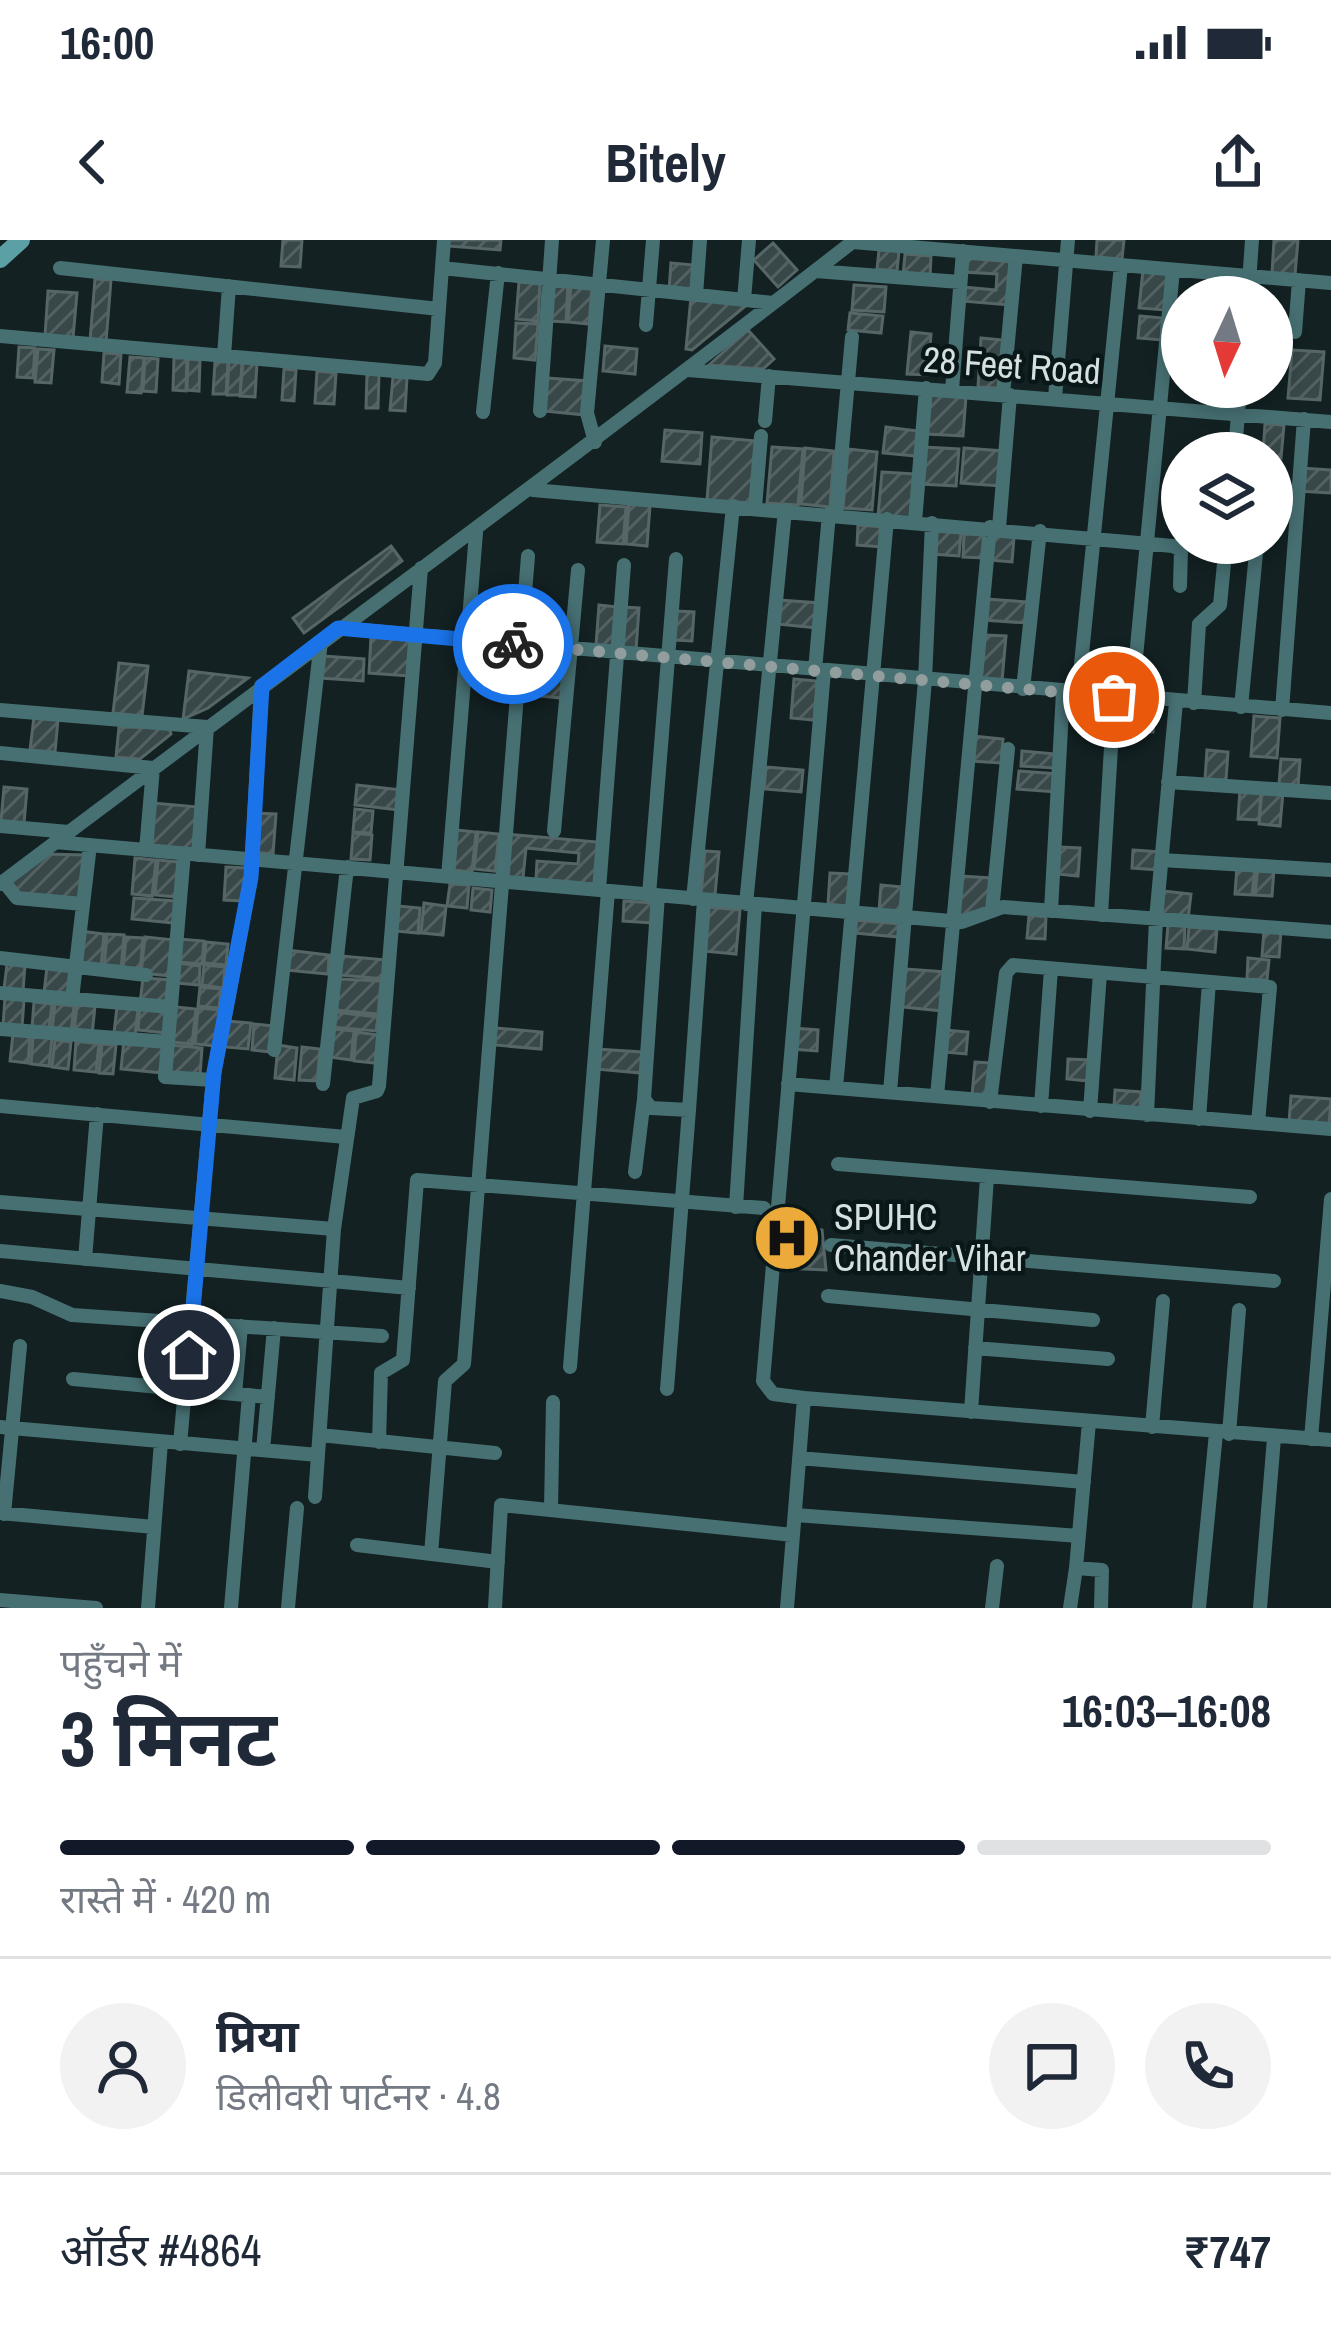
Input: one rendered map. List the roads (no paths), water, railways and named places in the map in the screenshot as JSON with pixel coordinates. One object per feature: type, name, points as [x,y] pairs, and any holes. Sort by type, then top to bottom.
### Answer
[{"type":"street","points":[[0,259],[22,240]]},
{"type":"street","points":[[0,336],[428,374],[435,363],[444,240]]},
{"type":"street","points":[[540,411],[552,240]]},
{"type":"street","points":[[595,442],[587,413],[603,240]]},
{"type":"street","points":[[646,325],[653,240]]},
{"type":"street","points":[[696,295],[700,240]]},
{"type":"street","points":[[744,300],[749,240]]},
{"type":"street","points":[[1055,398],[1068,240]]},
{"type":"street","points":[[83,904],[17,898],[3,880],[338,628],[476,533],[854,241],[1249,276],[1252,240]]},
{"type":"street","points":[[952,389],[963,251]]},
{"type":"street","points":[[937,1096],[975,685],[995,528],[1016,256]]},
{"type":"street","points":[[1051,911],[1070,693],[1121,265]]},
{"type":"street","points":[[60,268],[440,309]]},
{"type":"street","points":[[442,268],[773,303]]},
{"type":"street","points":[[1173,270],[1173,276]]},
{"type":"street","points":[[815,271],[960,282]]},
{"type":"street","points":[[483,412],[498,273]]},
{"type":"street","points":[[1293,280],[1331,283]]},
{"type":"street","points":[[1294,332],[1299,280]]},
{"type":"street","points":[[224,356],[229,286]]},
{"type":"street","points":[[852,337],[819,671],[764,1381],[772,1394],[1331,1440]]},
{"type":"street","name":"28 Feet Road","points":[[688,370],[1161,405]]},
{"type":"street","points":[[755,508],[770,376]]},
{"type":"street","points":[[915,521],[926,388]]},
{"type":"street","points":[[1132,699],[1162,408]]},
{"type":"street","name":"28 Feet Road","points":[[1190,408],[1331,422]]},
{"type":"street","points":[[1237,432],[1238,408]]},
{"type":"street","points":[[1282,710],[1304,419]]},
{"type":"street","points":[[533,490],[1145,543],[1180,549],[1180,586]]},
{"type":"street","points":[[667,1389],[689,1110],[698,899],[733,506]]},
{"type":"street","points":[[736,1207],[751,904],[784,510]]},
{"type":"street","points":[[836,1088],[887,519]]},
{"type":"street","points":[[890,1092],[926,680],[932,523]]},
{"type":"street","points":[[1023,689],[1040,531]]},
{"type":"street","points":[[448,877],[476,533]]},
{"type":"street","points":[[431,1554],[445,1382],[464,1364],[481,1185],[498,881],[528,556]]},
{"type":"street","points":[[635,1172],[644,1099],[676,560]]},
{"type":"street","points":[[1194,703],[1199,623],[1220,608],[1224,564]]},
{"type":"street","points":[[1241,707],[1255,564]]},
{"type":"street","points":[[570,1366],[624,566]]},
{"type":"street","points":[[315,1497],[334,1229],[346,1137],[356,1093],[377,1091],[379,1085],[421,568]]},
{"type":"street","points":[[554,831],[578,570]]},
{"type":"street","points":[[338,628],[1331,713]]},
{"type":"street","points":[[274,1050],[321,641]]},
{"type":"street","points":[[180,1444],[214,1079],[251,877],[248,859],[262,686]]},
{"type":"street","points":[[1102,915],[1114,697]]},
{"type":"street","points":[[1147,1115],[1156,919],[1176,702]]},
{"type":"street","points":[[0,710],[207,727]]},
{"type":"street","points":[[207,727],[165,1077],[214,1079]]},
{"type":"street","points":[[992,911],[1008,748]]},
{"type":"street","points":[[0,753],[153,768]]},
{"type":"street","points":[[146,850],[153,768]]},
{"type":"street","points":[[1168,782],[1331,793]]},
{"type":"street","points":[[0,826],[69,832]]},
{"type":"street","points":[[55,842],[904,918],[968,922],[992,911],[1051,911],[1331,932]]},
{"type":"street","points":[[72,999],[91,845]]},
{"type":"street","points":[[1161,860],[1331,870]]},
{"type":"street","points":[[323,1084],[347,867]]},
{"type":"street","points":[[0,958],[146,975]]},
{"type":"street","points":[[990,1102],[1008,967],[1052,969],[1270,987],[1258,1123]]},
{"type":"street","points":[[1040,1106],[1052,969]]},
{"type":"street","points":[[1090,1111],[1100,974]]},
{"type":"street","points":[[1199,1119],[1209,982]]},
{"type":"street","points":[[0,994],[171,1007]]},
{"type":"street","points":[[0,1029],[168,1042]]},
{"type":"street","points":[[788,1084],[1331,1129]]},
{"type":"street","points":[[644,1099],[651,1108],[689,1110]]},
{"type":"street","points":[[0,1106],[346,1137]]},
{"type":"street","points":[[86,1258],[97,1114]]},
{"type":"street","points":[[838,1164],[1250,1197]]},
{"type":"street","points":[[971,1412],[987,1177]]},
{"type":"street","points":[[379,1442],[381,1373],[404,1360],[417,1180],[764,1208]]},
{"type":"street","points":[[1311,1439],[1331,1199]]},
{"type":"street","points":[[0,1202],[334,1229]]},
{"type":"street","points":[[832,1245],[1274,1281]]},
{"type":"street","points":[[0,1251],[410,1288]]},
{"type":"street","points":[[0,1292],[32,1297],[72,1315],[382,1336]]},
{"type":"street","points":[[828,1296],[1093,1320]]},
{"type":"street","points":[[1152,1427],[1163,1301]]},
{"type":"street","points":[[1199,1608],[1239,1310]]},
{"type":"street","points":[[231,1608],[244,1449],[241,1326]]},
{"type":"street","points":[[263,1450],[274,1328]]},
{"type":"street","points":[[20,1346],[6,1427],[2,1514],[154,1527]]},
{"type":"street","points":[[975,1348],[1108,1359]]},
{"type":"street","points":[[73,1379],[268,1397]]},
{"type":"street","points":[[787,1608],[804,1397]]},
{"type":"street","points":[[551,1509],[553,1402]]},
{"type":"street","points":[[1070,1608],[1089,1422]]},
{"type":"street","points":[[6,1427],[318,1455]]},
{"type":"street","points":[[320,1435],[495,1453]]},
{"type":"street","points":[[1260,1608],[1274,1438]]},
{"type":"street","points":[[148,1608],[160,1442]]},
{"type":"street","points":[[800,1458],[1084,1482]]},
{"type":"street","points":[[495,1608],[501,1505],[793,1534]]},
{"type":"street","points":[[288,1608],[297,1508]]},
{"type":"street","points":[[795,1515],[1079,1536]]},
{"type":"street","points":[[357,1545],[498,1562]]},
{"type":"street","points":[[992,1608],[997,1566]]},
{"type":"street","points":[[1076,1568],[1102,1570],[1101,1608]]},
{"type":"street","points":[[0,1600],[96,1608]]},
{"type":"place","name":"SPUHC Chander Vihar","points":[[787,1238]]}]
